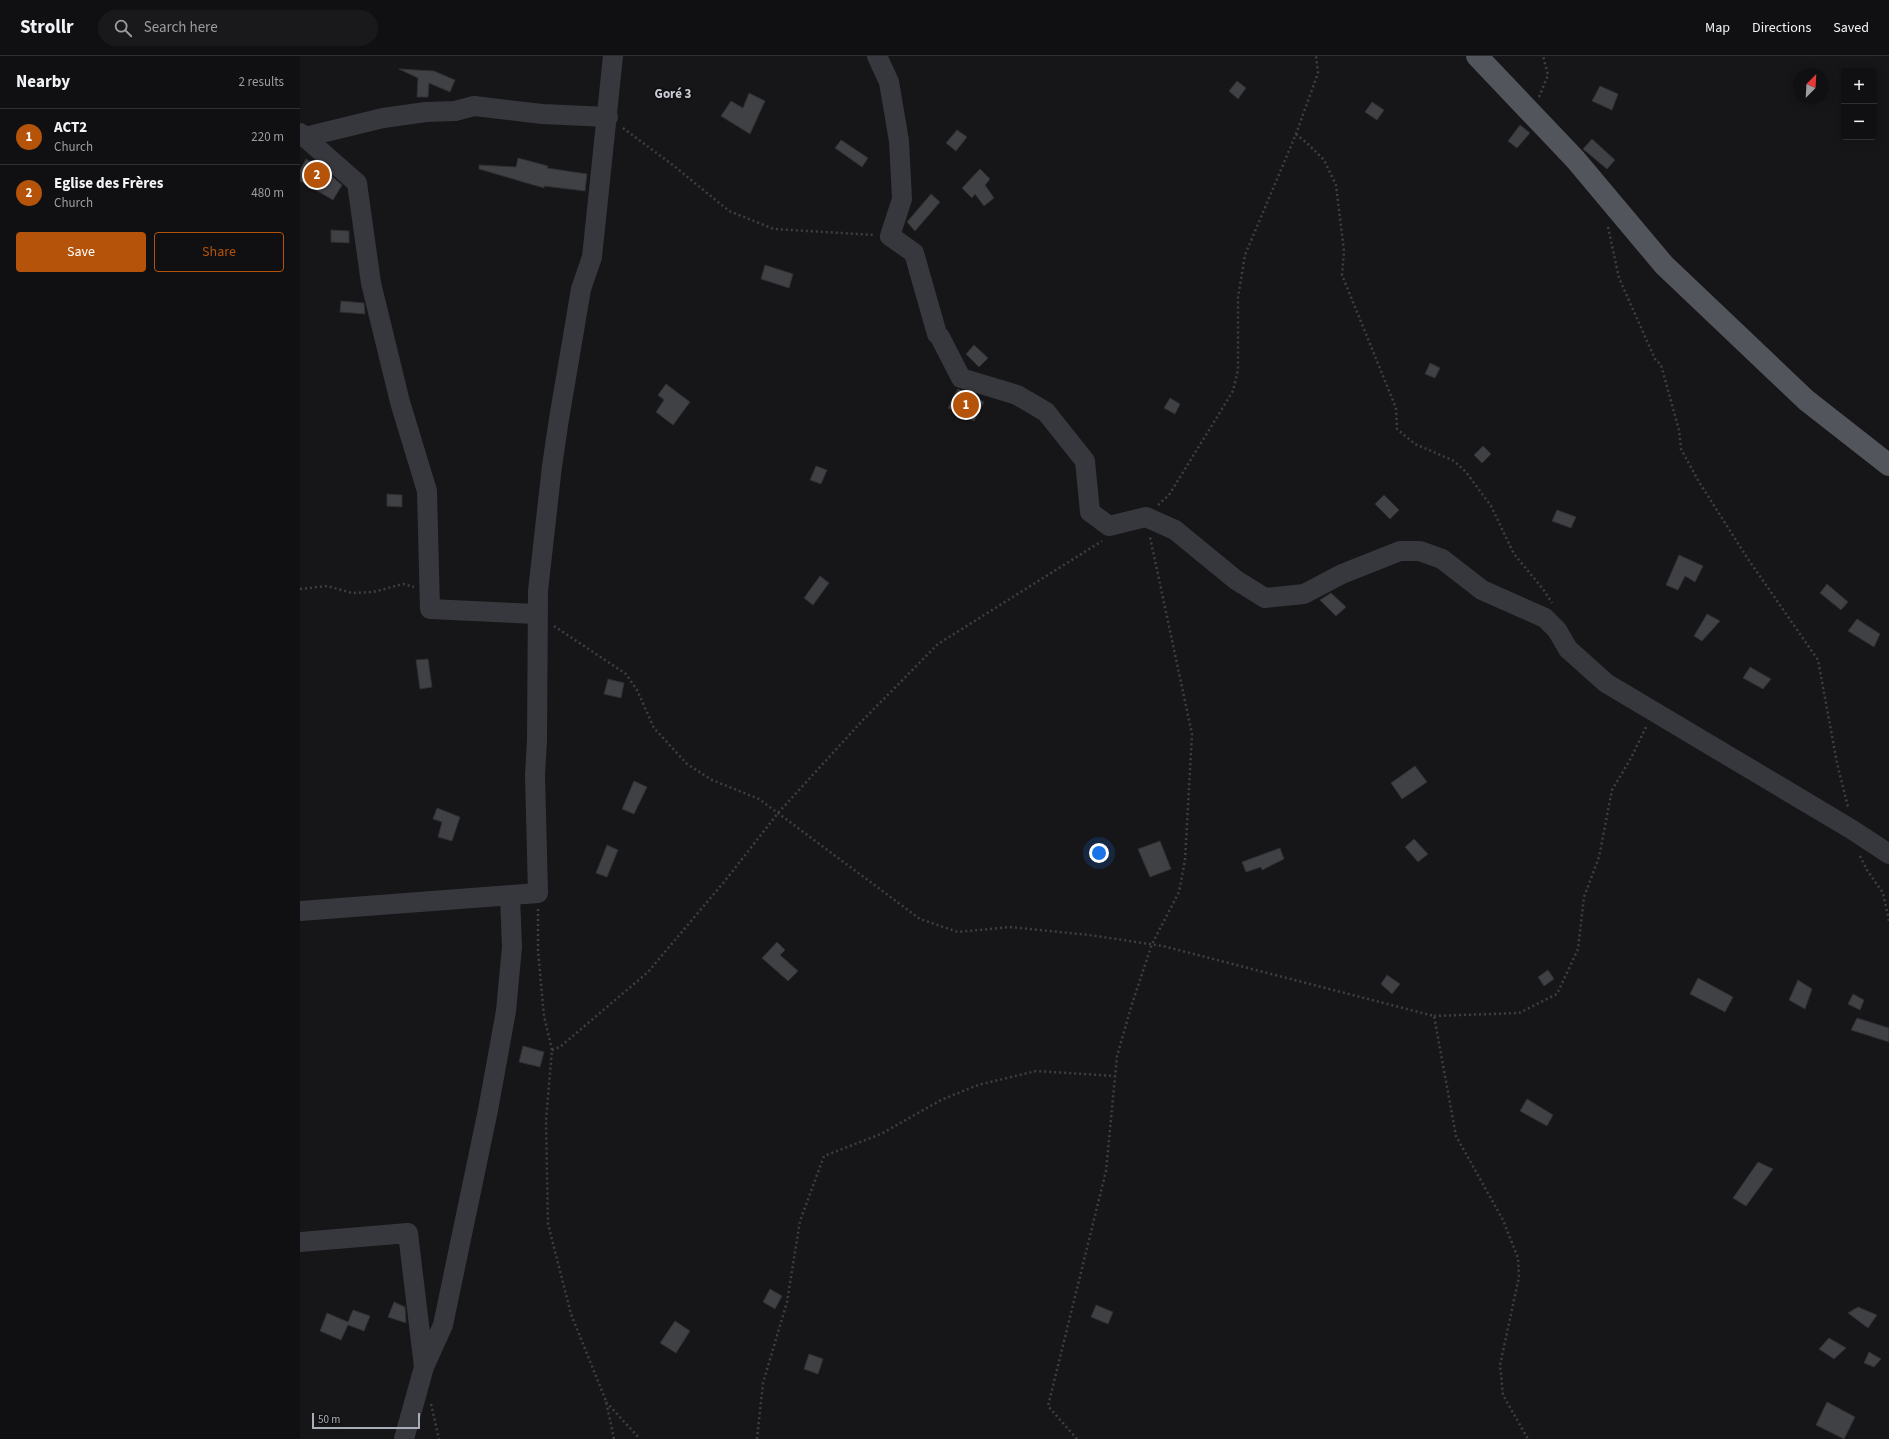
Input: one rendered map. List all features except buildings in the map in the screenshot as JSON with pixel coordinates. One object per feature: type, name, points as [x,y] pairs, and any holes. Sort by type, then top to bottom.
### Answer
[{"type":"main road","points":[[1477,56],[1576,159],[1664,266],[1806,400],[1889,465]]},
{"type":"street","points":[[300,911],[538,893],[535,775],[537,740],[538,590],[552,466],[581,289],[592,257],[608,117],[613,56]]},
{"type":"street","points":[[877,56],[889,82],[899,141],[902,199],[890,236],[914,253],[937,334],[961,378],[1017,395],[1046,412],[1085,461],[1090,512],[1109,526],[1146,517],[1175,530],[1236,580],[1265,598],[1304,594],[1342,574],[1400,551],[1420,551],[1442,559],[1482,590],[1545,618],[1557,630],[1568,648],[1606,683],[1851,829],[1889,854]]},
{"type":"street","points":[[303,139],[383,118],[426,112],[455,111],[474,106],[542,114],[608,117]]},
{"type":"street","points":[[303,139],[356,183],[371,283],[400,402],[427,491],[430,609],[537,614]]},
{"type":"street","points":[[404,1439],[424,1367],[443,1325],[488,1110],[506,1011],[512,947],[510,895]]},
{"type":"street","points":[[300,1242],[408,1233],[424,1367]]},
{"type":"path","points":[[1076,1439],[1048,1406],[1106,1171],[1117,1056],[1152,944],[1179,892],[1185,860],[1192,734],[1146,517],[1169,494],[1233,391],[1238,370],[1238,297],[1245,255],[1296,134],[1318,73],[1316,56]]},
{"type":"path","points":[[1532,114],[1548,75],[1543,56]]},
{"type":"path","points":[[608,117],[674,166],[729,211],[774,229],[890,236]]},
{"type":"path","points":[[1296,134],[1324,160],[1336,186],[1344,251],[1342,275],[1396,408],[1397,428],[1416,444],[1454,461],[1466,472],[1491,506],[1514,554],[1543,589],[1553,606]]},
{"type":"path","points":[[1607,221],[1619,278],[1655,359],[1661,365],[1679,430],[1681,449],[1707,495],[1748,559],[1818,660],[1837,763],[1846,793]]},
{"type":"path","points":[[552,1050],[560,1047],[648,972],[724,882],[778,813],[862,721],[938,644],[1086,550],[1106,539]]},
{"type":"path","points":[[300,589],[327,586],[352,593],[373,592],[403,584],[430,592]]},
{"type":"path","points":[[537,614],[626,674],[637,690],[654,728],[687,764],[712,780],[759,799],[920,919],[958,932],[1010,927],[1089,935],[1152,944],[1434,1016],[1519,1013],[1557,994],[1578,949],[1584,897],[1599,857],[1612,790],[1631,758],[1653,712]]},
{"type":"path","points":[[1851,829],[1856,847],[1866,870],[1883,893],[1889,921]]},
{"type":"path","points":[[538,893],[538,951],[544,1016],[552,1050],[546,1120],[548,1224],[571,1314],[606,1401],[614,1439]]},
{"type":"path","points":[[1434,1016],[1456,1136],[1503,1220],[1518,1258],[1519,1277],[1500,1365],[1503,1395],[1528,1439]]},
{"type":"path","points":[[758,1439],[763,1383],[787,1302],[800,1222],[824,1156],[881,1134],[941,1100],[978,1085],[1036,1071],[1115,1076]]},
{"type":"path","points":[[606,1401],[640,1439]]},
{"type":"place","name":"Eglise des Frères","points":[[317,175]]},
{"type":"place","name":"ACT2","points":[[966,405]]},
{"type":"district","name":"Goré 3","points":[[673,94]]}]
